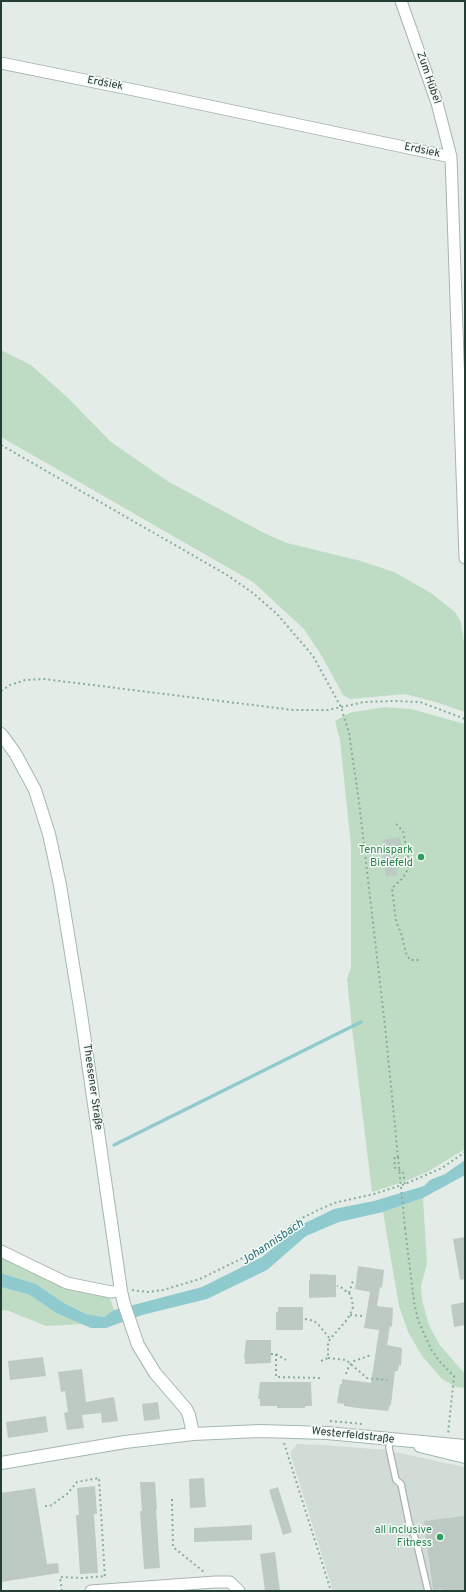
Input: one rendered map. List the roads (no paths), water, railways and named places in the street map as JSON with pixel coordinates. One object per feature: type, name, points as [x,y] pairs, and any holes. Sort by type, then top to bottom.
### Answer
[{"type":"street","name":"Zum Hübel","points":[[401,1],[437,103],[451,157]]},
{"type":"street","name":"Erdsiek","points":[[1,63],[451,157],[465,558]]},
{"type":"street","name":"Theesener Straße","points":[[1,734],[15,752],[35,790],[49,834],[57,871],[83,1022],[121,1291],[130,1324],[138,1345],[155,1373],[186,1409],[189,1415],[193,1434]]},
{"type":"street","points":[[1,1251],[67,1282],[111,1292],[121,1291]]},
{"type":"street","name":"Westerfeldstraße","points":[[1,1463],[104,1445],[193,1434],[304,1431],[465,1446]]},
{"type":"street","name":"Westerfeldstraße","points":[[396,1440],[465,1457]]},
{"type":"street","points":[[91,1591],[215,1582],[230,1582],[239,1591]]},
{"type":"lane","points":[[396,1440],[389,1448],[396,1480],[401,1484],[409,1523],[416,1540],[428,1591]]},
{"type":"water","points":[[465,1160],[465,1175],[423,1198],[383,1212],[339,1222],[306,1236],[267,1270],[207,1299],[142,1315],[106,1328],[91,1328],[56,1313],[30,1295],[1,1287],[1,1273],[36,1284],[64,1303],[86,1314],[104,1317],[114,1310],[202,1287],[262,1257],[301,1225],[334,1209],[374,1201],[424,1186],[430,1180],[445,1174]]},
{"type":"waterway","points":[[114,1145],[361,1022]]},
{"type":"place","name":"Tennispark Bielefeld","points":[[421,857]]},
{"type":"place","name":"all inclusive Fitness","points":[[440,1537]]},
{"type":"water label","name":"Johannisbach","points":[[273,1243]]}]
